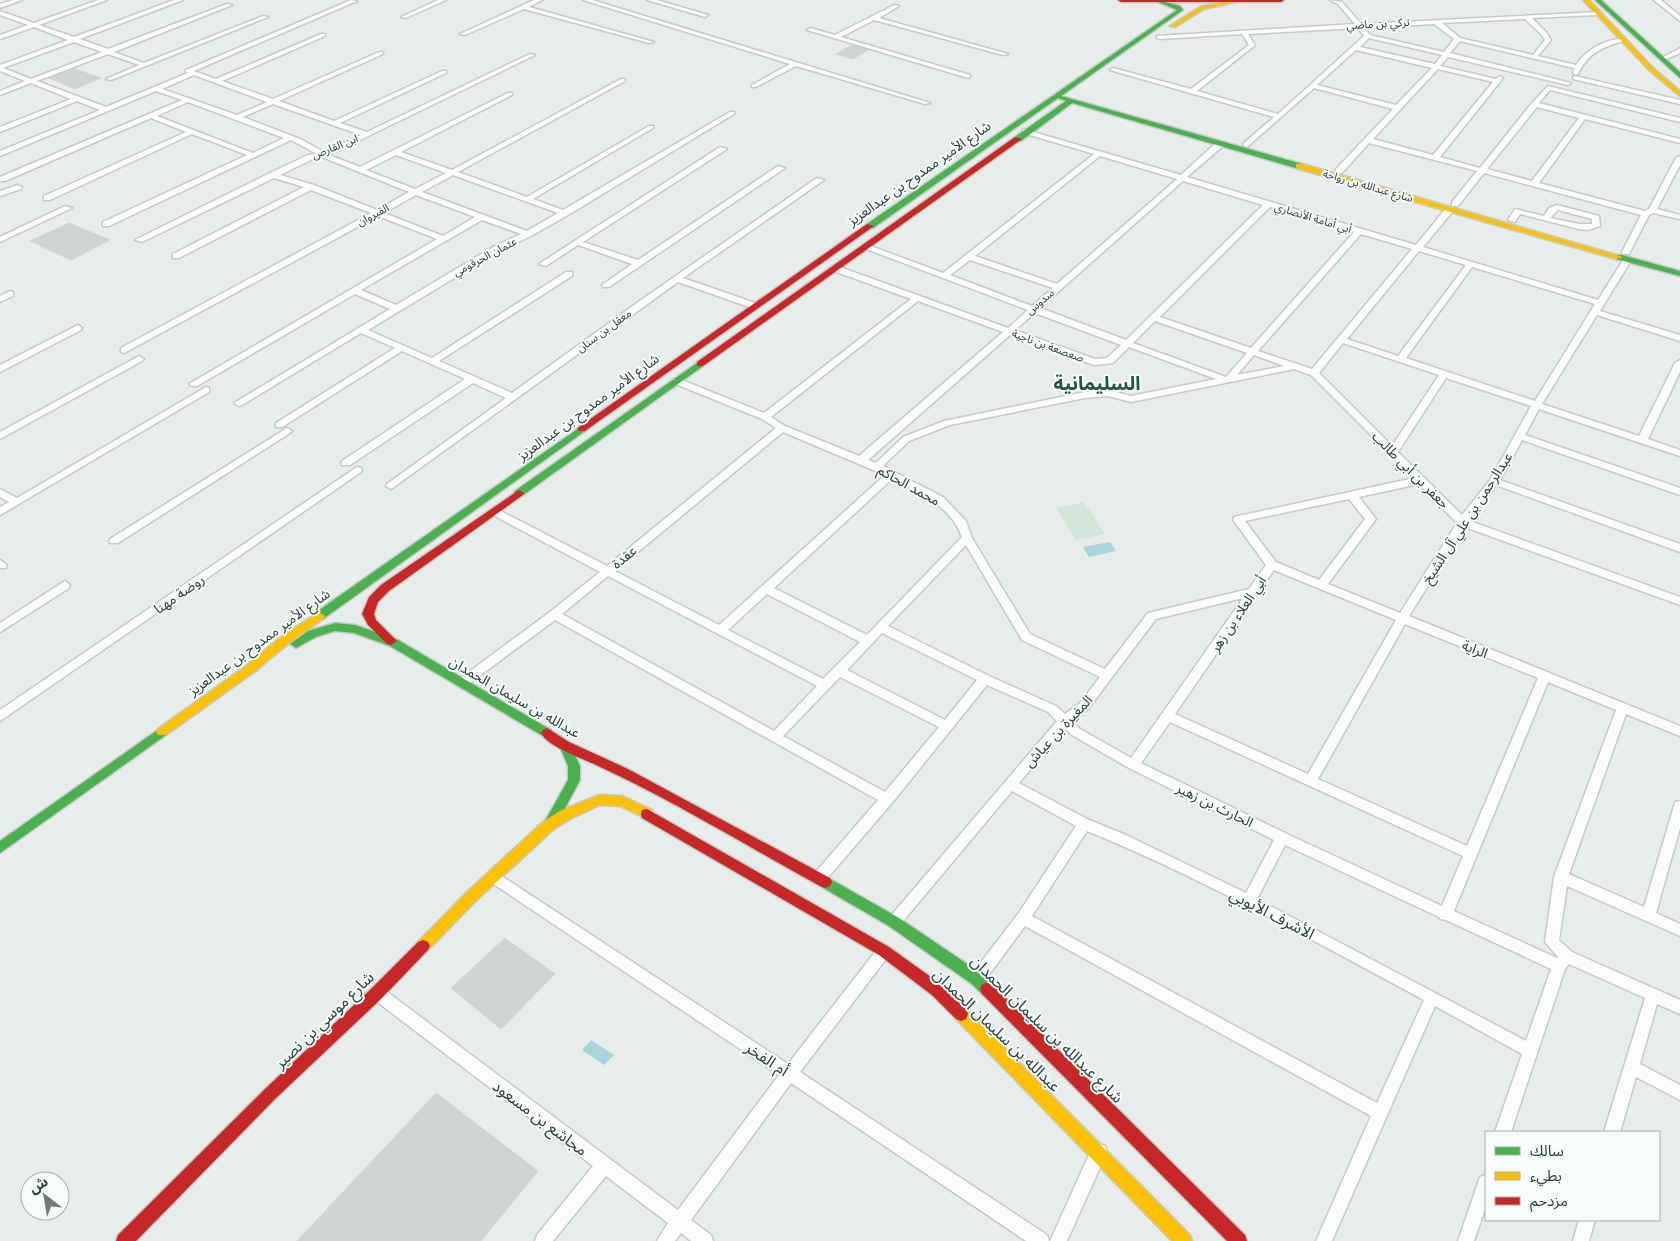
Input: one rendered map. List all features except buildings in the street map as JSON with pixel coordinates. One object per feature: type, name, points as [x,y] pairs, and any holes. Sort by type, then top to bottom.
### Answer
[{"type":"street","points":[[0,6],[19,0]]},
{"type":"street","points":[[0,37],[104,0]]},
{"type":"street","points":[[0,68],[180,0]]},
{"type":"street","points":[[404,17],[443,0]]},
{"type":"street","points":[[464,34],[539,0]]},
{"type":"street","points":[[586,0],[927,104]]},
{"type":"street","points":[[650,0],[705,15]]},
{"type":"street","points":[[1121,0],[1281,0]]},
{"type":"street","name":"شارع الأمير ممدوح بن عبدالعزيز","points":[[394,643],[372,622],[368,614],[373,600],[385,588],[495,512],[1026,131],[1067,96],[1180,10],[1178,7],[1160,0]]},
{"type":"street","points":[[1333,0],[1340,3],[1368,36],[1568,83]]},
{"type":"street","points":[[1657,0],[1680,19]]},
{"type":"street","points":[[0,154],[157,89],[191,72],[354,1]]},
{"type":"street","name":"شارع الأمير ممدوح بن عبدالعزيز","points":[[0,848],[250,669],[285,640],[755,306],[1067,96],[1113,70],[1197,9],[1207,5],[1236,1]]},
{"type":"street","points":[[1594,4],[1622,40],[1680,94]]},
{"type":"street","points":[[1594,4],[1663,59],[1680,76]]},
{"type":"street","name":"تركي بن ماضي","points":[[1158,36],[1244,33],[1526,16],[1594,4]]},
{"type":"street","points":[[0,93],[229,5]]},
{"type":"street","points":[[837,37],[896,6]]},
{"type":"street","points":[[524,7],[651,42]]},
{"type":"street","points":[[1671,12],[1680,12]]},
{"type":"street","points":[[0,13],[145,65]]},
{"type":"street","points":[[1526,16],[1544,33],[1548,40],[1534,57]]},
{"type":"street","points":[[109,79],[265,17]]},
{"type":"street","points":[[873,18],[1005,54]]},
{"type":"street","points":[[1436,22],[1458,39],[1578,67]]},
{"type":"street","points":[[810,30],[968,76]]},
{"type":"street","points":[[1193,91],[1252,46],[1244,33]]},
{"type":"street","points":[[216,80],[323,35]]},
{"type":"street","points":[[1247,145],[1368,36]]},
{"type":"street","points":[[1339,171],[1436,67],[1458,39]]},
{"type":"street","points":[[1558,90],[1575,78],[1578,67],[1595,49],[1608,43],[1622,40]]},
{"type":"street","points":[[1356,48],[1497,81]]},
{"type":"street","points":[[1663,59],[1680,50]]},
{"type":"street","points":[[238,117],[381,53]]},
{"type":"street","name":"ابن القارص","points":[[139,240],[311,157],[323,155],[367,135],[532,55]]},
{"type":"street","points":[[754,86],[796,63]]},
{"type":"street","points":[[0,68],[106,110]]},
{"type":"street","points":[[1435,158],[1508,68]]},
{"type":"street","points":[[1113,70],[1280,116]]},
{"type":"street","points":[[191,72],[367,135]]},
{"type":"street","points":[[335,124],[444,72]]},
{"type":"street","points":[[1575,78],[1680,102]]},
{"type":"street","name":"القيروان","points":[[124,350],[623,80]]},
{"type":"street","points":[[1313,86],[1398,108]]},
{"type":"street","points":[[1314,373],[1548,88],[1680,120]]},
{"type":"street","points":[[157,89],[238,117],[320,150],[323,155],[360,170],[528,234]]},
{"type":"street","points":[[360,170],[510,94]]},
{"type":"street","name":"شارع عبدالله بن رواحة","points":[[1067,96],[1220,144],[1452,206],[1627,256],[1680,266]]},
{"type":"street","name":"شارع عبدالله بن رواحة","points":[[1067,96],[1339,171],[1452,206],[1512,220],[1680,274]]},
{"type":"street","points":[[0,130],[77,99]]},
{"type":"street","points":[[2,179],[188,100]]},
{"type":"street","points":[[1534,104],[1680,141]]},
{"type":"street","name":"عثمان الحرقومي","points":[[239,403],[496,249],[528,234],[565,213],[732,113]]},
{"type":"street","points":[[151,116],[252,155]]},
{"type":"street","points":[[1534,184],[1584,116]]},
{"type":"street","points":[[528,200],[651,127]]},
{"type":"street","name":"أبي أمامة الأنصاري","points":[[1026,131],[1470,265],[1680,338]]},
{"type":"street","points":[[47,198],[192,132]]},
{"type":"street","points":[[106,224],[290,138]]},
{"type":"street","points":[[1368,140],[1481,171],[1649,212],[1680,217]]},
{"type":"street","name":"سدوس","points":[[861,460],[1220,144]]},
{"type":"street","points":[[543,264],[723,149]]},
{"type":"street","points":[[395,152],[565,213]]},
{"type":"street","points":[[944,276],[1098,154]]},
{"type":"street","name":"عبدالرحمن بن علي آل الشيخ","points":[[1311,780],[1402,619],[1463,522],[1494,480],[1537,405],[1598,308],[1680,158]]},
{"type":"street","points":[[606,285],[781,168]]},
{"type":"street","points":[[273,175],[311,187],[444,238]]},
{"type":"street","name":"معقل بن سنان","points":[[391,486],[677,279],[820,180]]},
{"type":"street","points":[[0,194],[18,186]]},
{"type":"street","points":[[176,256],[311,187]]},
{"type":"street","name":"صعصعة بن ناجية","points":[[834,268],[1094,362],[1110,361],[1268,204]]},
{"type":"street","points":[[1512,220],[1518,210],[1546,218],[1587,229],[1596,226],[1596,218],[1557,207],[1546,218]]},
{"type":"street","points":[[0,240],[68,208]]},
{"type":"street","points":[[194,384],[481,217]]},
{"type":"street","points":[[1228,380],[1358,232]]},
{"type":"street","points":[[579,242],[638,263]]},
{"type":"street","points":[[865,247],[1228,380]]},
{"type":"street","points":[[970,257],[1058,287]]},
{"type":"street","points":[[1400,360],[1470,265]]},
{"type":"street","points":[[433,361],[569,274]]},
{"type":"street","points":[[677,279],[755,306]]},
{"type":"street","points":[[355,291],[396,308]]},
{"type":"street","points":[[0,298],[10,294]]},
{"type":"street","points":[[765,417],[917,298]]},
{"type":"street","name":"جعفر بن أبي طالب","points":[[1155,318],[1314,373],[1463,522],[1680,601]]},
{"type":"street","points":[[0,369],[78,328]]},
{"type":"street","points":[[361,330],[513,397]]},
{"type":"street","points":[[1342,340],[1680,453]]},
{"type":"street","points":[[114,541],[402,348]]},
{"type":"street","points":[[0,436],[139,359]]},
{"type":"street","points":[[1642,441],[1680,363]]},
{"type":"street","points":[[878,467],[906,439],[947,423],[1084,396],[1108,393],[1130,399],[1294,367]]},
{"type":"street","points":[[1393,452],[1445,373]]},
{"type":"street","points":[[346,463],[472,379]]},
{"type":"street","name":"محمد الحاكم","points":[[676,381],[765,417],[782,428],[878,467],[939,499],[962,523],[967,538],[1026,636],[1107,675]]},
{"type":"street","points":[[0,512],[206,390]]},
{"type":"street","name":"عقدة","points":[[462,683],[554,615],[782,428]]},
{"type":"street","points":[[1520,436],[1680,492]]},
{"type":"street","name":"روضة مهنا","points":[[0,716],[357,470]]},
{"type":"street","points":[[720,631],[892,474]]},
{"type":"street","name":"أبي العلاء بن زهر","points":[[1133,765],[1169,716],[1272,565],[1238,519],[1422,480]]},
{"type":"street","points":[[1494,480],[1680,548]]},
{"type":"street","points":[[0,492],[16,502]]},
{"type":"street","points":[[1321,585],[1371,519],[1351,494]]},
{"type":"street","points":[[495,512],[824,685]]},
{"type":"street","points":[[774,738],[967,538]]},
{"type":"street","name":"الراية","points":[[1272,565],[1680,730]]},
{"type":"street","points":[[0,628],[65,586]]},
{"type":"street","points":[[767,589],[867,640]]},
{"type":"street","name":"المغيرة بن عياش","points":[[894,922],[1063,722],[1084,706],[1152,616],[1254,592]]},
{"type":"street","points":[[554,615],[887,799]]},
{"type":"street","points":[[250,669],[273,660],[312,634],[335,627],[355,629],[394,643]]},
{"type":"street","name":"الحارث بن زهير","points":[[880,628],[1052,709],[1063,722],[1076,732],[1133,765],[1282,838],[1445,915],[1653,994],[1680,1007]]},
{"type":"street","name":"عبدالله بن سليمان الحمدان","points":[[394,643],[537,726],[565,745],[624,772]]},
{"type":"street","points":[[838,671],[948,726]]},
{"type":"street","points":[[1445,915],[1545,676]]},
{"type":"street","points":[[819,878],[948,726],[985,679]]},
{"type":"street","points":[[1623,707],[1561,877],[1680,930]]},
{"type":"street","points":[[1169,716],[1471,854]]},
{"type":"street","points":[[549,826],[574,780],[574,766],[565,745]]},
{"type":"street","name":"شارع عبدالله بن سليمان الحمدان","points":[[624,772],[819,878],[894,922],[977,979],[1239,1241]]},
{"type":"street","name":"الأشرف الأيوبي","points":[[1010,784],[1084,824],[1121,839],[1249,901],[1531,1051]]},
{"type":"street","name":"عبدالله بن سليمان الحمدان","points":[[549,826],[565,815],[598,800],[622,801],[675,829],[884,951],[937,990],[1099,1152],[1184,1241]]},
{"type":"street","points":[[1648,916],[1680,806]]},
{"type":"street","points":[[977,979],[1023,918],[1084,824]]},
{"type":"street","name":"شارع موسي بن نصير","points":[[124,1241],[270,1094],[549,826]]},
{"type":"street","points":[[1249,901],[1282,838]]},
{"type":"street","name":"أم الفخر","points":[[494,877],[1041,1241]]},
{"type":"street","name":"الحارث بن زهير","points":[[1561,877],[1552,942],[1563,961]]},
{"type":"street","points":[[1023,918],[1381,1113]]},
{"type":"street","points":[[665,1241],[789,1074],[884,951]]},
{"type":"street","points":[[1503,1131],[1563,961]]},
{"type":"street","name":"مجاشع بن مسعود","points":[[377,993],[603,1166],[705,1241]]},
{"type":"street","points":[[1612,1131],[1653,994]]},
{"type":"street","points":[[1324,1241],[1432,997]]},
{"type":"street","points":[[1631,1067],[1680,1093]]},
{"type":"street","points":[[1058,1241],[1099,1152]]},
{"type":"street","points":[[543,1241],[603,1166]]},
{"type":"street","points":[[1466,1241],[1485,1185]]},
{"type":"street","points":[[1582,1241],[1588,1221]]},
{"type":"green space","points":[[1084,502],[1105,534],[1076,540],[1056,508]]},
{"type":"water","points":[[1110,542],[1116,551],[1089,557],[1083,547]]},
{"type":"water","points":[[591,1040],[614,1055],[604,1065],[582,1050]]},
{"type":"traffic: fast","points":[[1598,0],[1680,76]]},
{"type":"traffic: fast","points":[[870,226],[1180,10],[1178,7],[1160,1]]},
{"type":"traffic: fast","points":[[1061,98],[1299,166]]},
{"type":"traffic: fast","points":[[1018,139],[1072,100]]},
{"type":"traffic: fast","points":[[1619,257],[1680,274]]},
{"type":"traffic: fast","points":[[519,493],[700,364]]},
{"type":"traffic: fast","points":[[319,616],[582,429]]},
{"type":"traffic: fast","points":[[296,644],[312,634],[335,627],[355,629],[394,643],[547,733]]},
{"type":"traffic: fast","points":[[0,848],[162,732]]},
{"type":"traffic: fast","points":[[550,823],[574,780],[574,766],[565,745]]},
{"type":"traffic: fast","points":[[825,882],[894,922],[977,979],[987,989]]},
{"type":"traffic: slow","points":[[1586,0],[1651,69],[1680,94]]},
{"type":"traffic: slow","points":[[1173,26],[1202,8],[1236,1]]},
{"type":"traffic: slow","points":[[1299,166],[1619,257]]},
{"type":"traffic: slow","points":[[162,732],[250,669],[285,640],[319,616]]},
{"type":"traffic: slow","points":[[423,946],[472,896],[549,825],[565,815],[599,800],[622,801],[647,814]]},
{"type":"traffic: slow","points":[[961,1014],[1184,1241]]},
{"type":"traffic: jam","points":[[1121,0],[1281,0]]},
{"type":"traffic: jam","points":[[700,364],[1018,139]]},
{"type":"traffic: jam","points":[[582,429],[870,226]]},
{"type":"traffic: jam","points":[[391,641],[372,622],[368,614],[373,600],[385,588],[519,493]]},
{"type":"traffic: jam","points":[[547,733],[565,745],[624,772],[825,882]]},
{"type":"traffic: jam","points":[[647,814],[884,951],[937,990],[961,1014]]},
{"type":"traffic: jam","points":[[124,1241],[270,1094],[377,993],[423,946]]},
{"type":"traffic: jam","points":[[987,989],[1239,1241]]},
{"type":"district","name":"السليمانية","points":[[1097,383]]}]
